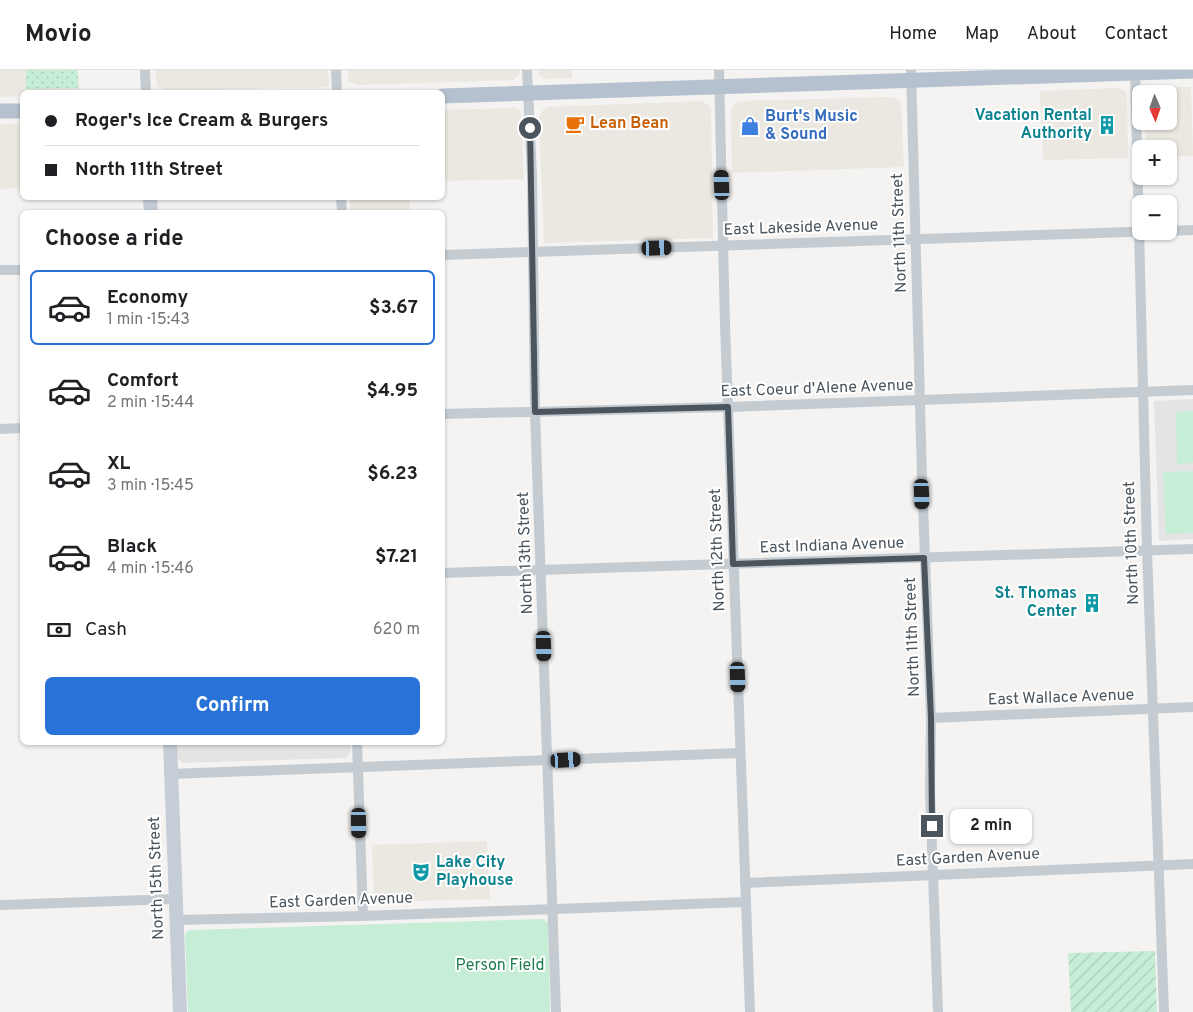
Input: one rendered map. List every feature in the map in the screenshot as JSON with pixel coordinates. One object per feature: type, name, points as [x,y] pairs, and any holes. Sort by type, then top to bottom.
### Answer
[{"type":"main road","points":[[445,96],[719,86],[911,76],[1193,71]]},
{"type":"main road","points":[[0,111],[20,111]]},
{"type":"main road","name":"North 15th Street","points":[[170,745],[180,1012]]},
{"type":"street","points":[[145,70],[146,90]]},
{"type":"street","points":[[336,70],[337,90]]},
{"type":"street","name":"North 13th Street","points":[[527,70],[533,252],[535,412],[542,569],[556,1012]]},
{"type":"street","name":"North 12th Street","points":[[718,70],[733,564],[750,1012]]},
{"type":"street","name":"North 10th Street","points":[[1135,72],[1138,195]]},
{"type":"street","name":"North 11th Street","points":[[911,76],[924,558],[931,718],[930,793],[938,1012]]},
{"type":"street","points":[[1177,231],[1193,230]]},
{"type":"street","name":"East Lakeside Avenue","points":[[445,255],[1132,232]]},
{"type":"street","name":"North 10th Street","points":[[1139,240],[1152,709],[1164,1012]]},
{"type":"street","points":[[0,270],[20,270]]},
{"type":"street","name":"East Coeur d'Alene Avenue","points":[[445,414],[728,407],[1193,390]]},
{"type":"street","points":[[0,429],[20,428]]},
{"type":"street","name":"East Indiana Avenue","points":[[445,573],[1193,549]]},
{"type":"street","name":"East Wallace Avenue","points":[[931,718],[1193,707]]},
{"type":"street","points":[[357,745],[362,916]]},
{"type":"street","points":[[171,774],[740,753]]},
{"type":"street","name":"East Garden Avenue","points":[[745,883],[1193,864]]},
{"type":"street","points":[[0,905],[176,899]]},
{"type":"street","name":"East Garden Avenue","points":[[176,920],[362,916],[746,902]]},
{"type":"shaded area","points":[[0,70],[78,70],[79,90],[20,90],[20,96],[0,97]]},
{"type":"shaded area","points":[[155,70],[328,70],[329,83],[327,87],[206,90],[164,90],[157,86]]},
{"type":"shaded area","points":[[347,70],[520,70],[520,72],[513,80],[360,85],[349,82]]},
{"type":"shaded area","points":[[538,70],[572,70],[572,78],[547,79],[539,75]]},
{"type":"shaded area","points":[[1178,87],[1191,87],[1193,156],[1177,157],[1177,140],[1146,140],[1145,130],[1178,130]]},
{"type":"shaded area","points":[[1119,88],[1125,91],[1127,98],[1128,158],[1043,160],[1040,91]]},
{"type":"shaded area","points":[[888,97],[898,99],[901,103],[904,167],[732,173],[731,111],[735,103],[741,101]]},
{"type":"shaded area","points":[[700,101],[708,104],[711,109],[713,238],[544,243],[539,117],[543,110],[547,107]]},
{"type":"shaded area","points":[[516,108],[520,111],[524,179],[445,181],[445,110]]},
{"type":"shaded area","points":[[0,124],[20,124],[20,188],[0,189]]},
{"type":"shaded area","points":[[350,200],[410,200],[410,210],[350,210]]},
{"type":"shaded area","points":[[1193,399],[1193,539],[1159,541],[1154,401]]},
{"type":"shaded area","points":[[176,745],[350,745],[351,751],[346,758],[183,763],[176,757]]},
{"type":"shaded area","points":[[487,841],[490,902],[485,899],[380,902],[374,897],[372,845]]},
{"type":"green space","points":[[26,70],[78,70],[78,88],[26,89]]},
{"type":"green space","points":[[1193,411],[1193,463],[1177,464],[1176,412]]},
{"type":"green space","points":[[1193,471],[1193,533],[1166,534],[1163,472]]},
{"type":"green space","name":"Person Field","points":[[543,919],[548,923],[550,1012],[188,1012],[185,935],[187,931]]},
{"type":"green space","points":[[1155,951],[1157,1012],[1071,1012],[1068,953]]},
{"type":"place","name":"Lean Bean","points":[[575,124]]},
{"type":"place","name":"Vacation Rental Authority","points":[[1107,125]]},
{"type":"place","name":"Burt's Music & Sound","points":[[750,126]]},
{"type":"place","name":"St. Thomas Center","points":[[1092,603]]},
{"type":"place","name":"Lake City Playhouse","points":[[421,872]]},
{"type":"route","points":[[530,128],[535,412],[728,407],[733,564],[924,558],[931,718],[930,793],[932,826]]}]
